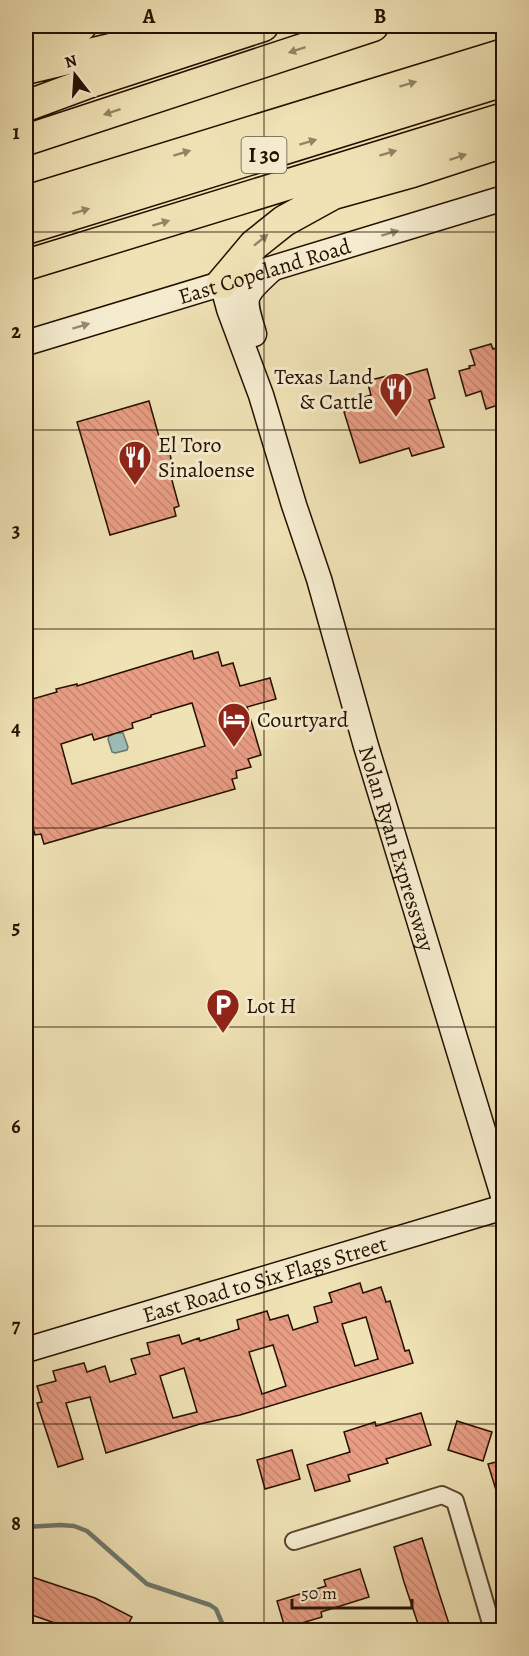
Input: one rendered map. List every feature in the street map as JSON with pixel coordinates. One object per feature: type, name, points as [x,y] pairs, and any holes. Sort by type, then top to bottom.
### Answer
[{"type":"highway","points":[[33,44],[81,26]]},
{"type":"highway","points":[[26,69],[186,31],[245,26]]},
{"type":"highway","points":[[26,106],[91,82],[263,26]]},
{"type":"highway","points":[[26,140],[373,26]]},
{"type":"highway","name":"I 30","points":[[26,201],[504,54]]},
{"type":"highway","name":"I 30","points":[[26,229],[504,81]]},
{"type":"highway","points":[[26,265],[504,118]]},
{"type":"highway","points":[[222,283],[255,245],[284,221],[333,194],[412,172],[504,142]]},
{"type":"street","name":"East Copeland Road","points":[[26,343],[504,198]]},
{"type":"street","name":"Nolan Ryan Expressway","points":[[261,395],[264,369],[245,304],[250,288],[274,267]]},
{"type":"street","name":"Nolan Ryan Expressway","points":[[222,283],[229,309],[261,395],[319,579],[366,746],[504,1199]]},
{"type":"street","name":"East Road to Six Flags Street","points":[[26,1350],[504,1207]]},
{"type":"street","points":[[294,1542],[442,1495],[454,1501],[494,1630]]},
{"type":"water","points":[[119,731],[123,733],[128,747],[127,750],[115,753],[112,752],[108,739],[112,733]]},
{"type":"building","points":[[491,344],[493,349],[504,345],[504,403],[486,409],[481,391],[466,396],[459,371],[475,365],[470,350]]},
{"type":"building","points":[[427,369],[435,398],[429,400],[444,447],[412,456],[409,448],[360,463],[344,412],[359,407],[357,399],[371,395],[367,381],[387,376],[388,380]]},
{"type":"building","name":"El Toro Sinaloense","points":[[149,401],[163,451],[170,453],[171,459],[168,466],[179,506],[174,508],[176,516],[110,535],[77,422]]},
{"type":"building","name":"Courtyard","points":[[192,651],[194,659],[218,652],[222,666],[233,663],[240,686],[270,678],[276,699],[247,707],[261,755],[248,759],[251,767],[236,771],[237,778],[232,779],[235,789],[44,844],[41,834],[35,835],[26,801],[26,704],[30,703],[29,700],[57,692],[56,689],[77,684],[77,686]],"holes":[[[192,703],[205,746],[72,784],[61,744],[92,734],[94,740],[133,728],[132,723]]]},
{"type":"building","points":[[360,1283],[363,1293],[381,1287],[386,1302],[390,1301],[405,1351],[409,1350],[413,1363],[106,1453],[90,1397],[66,1403],[83,1459],[58,1467],[37,1403],[42,1402],[37,1386],[56,1381],[53,1371],[84,1363],[87,1372],[105,1366],[110,1382],[136,1374],[131,1359],[150,1354],[147,1343],[179,1335],[182,1344],[199,1338],[200,1341],[239,1329],[237,1320],[267,1311],[270,1320],[288,1315],[293,1330],[318,1322],[314,1307],[332,1302],[329,1293]],"holes":[[[366,1317],[378,1359],[355,1366],[342,1324]],[[273,1345],[286,1386],[262,1394],[249,1352]],[[184,1368],[197,1412],[173,1418],[160,1376]]]},
{"type":"building","points":[[421,1413],[431,1445],[386,1459],[388,1463],[348,1475],[350,1481],[315,1491],[307,1465],[350,1452],[344,1432],[375,1422],[376,1426]]},
{"type":"building","points":[[457,1421],[492,1432],[483,1461],[448,1450]]},
{"type":"building","points":[[292,1450],[300,1479],[265,1489],[257,1460]]},
{"type":"building","points":[[504,1460],[504,1503],[500,1503],[488,1464]]},
{"type":"building","points":[[422,1538],[451,1630],[420,1630],[404,1582],[394,1547]]},
{"type":"building","points":[[360,1569],[369,1597],[321,1612],[322,1617],[285,1628],[277,1601],[326,1586],[324,1580]]},
{"type":"building","points":[[26,1575],[95,1598],[132,1617],[125,1630],[75,1630],[26,1613]]},
{"type":"waterway","points":[[26,1527],[60,1525],[74,1526],[87,1531],[147,1584],[216,1609],[225,1630]]},
{"type":"place","name":"Texas Land & Cattle","points":[[396,418]]},
{"type":"place","name":"El Toro Sinaloense","points":[[135,486]]},
{"type":"place","name":"Courtyard","points":[[234,748]]},
{"type":"place","name":"Lot H","points":[[223,1034]]}]
